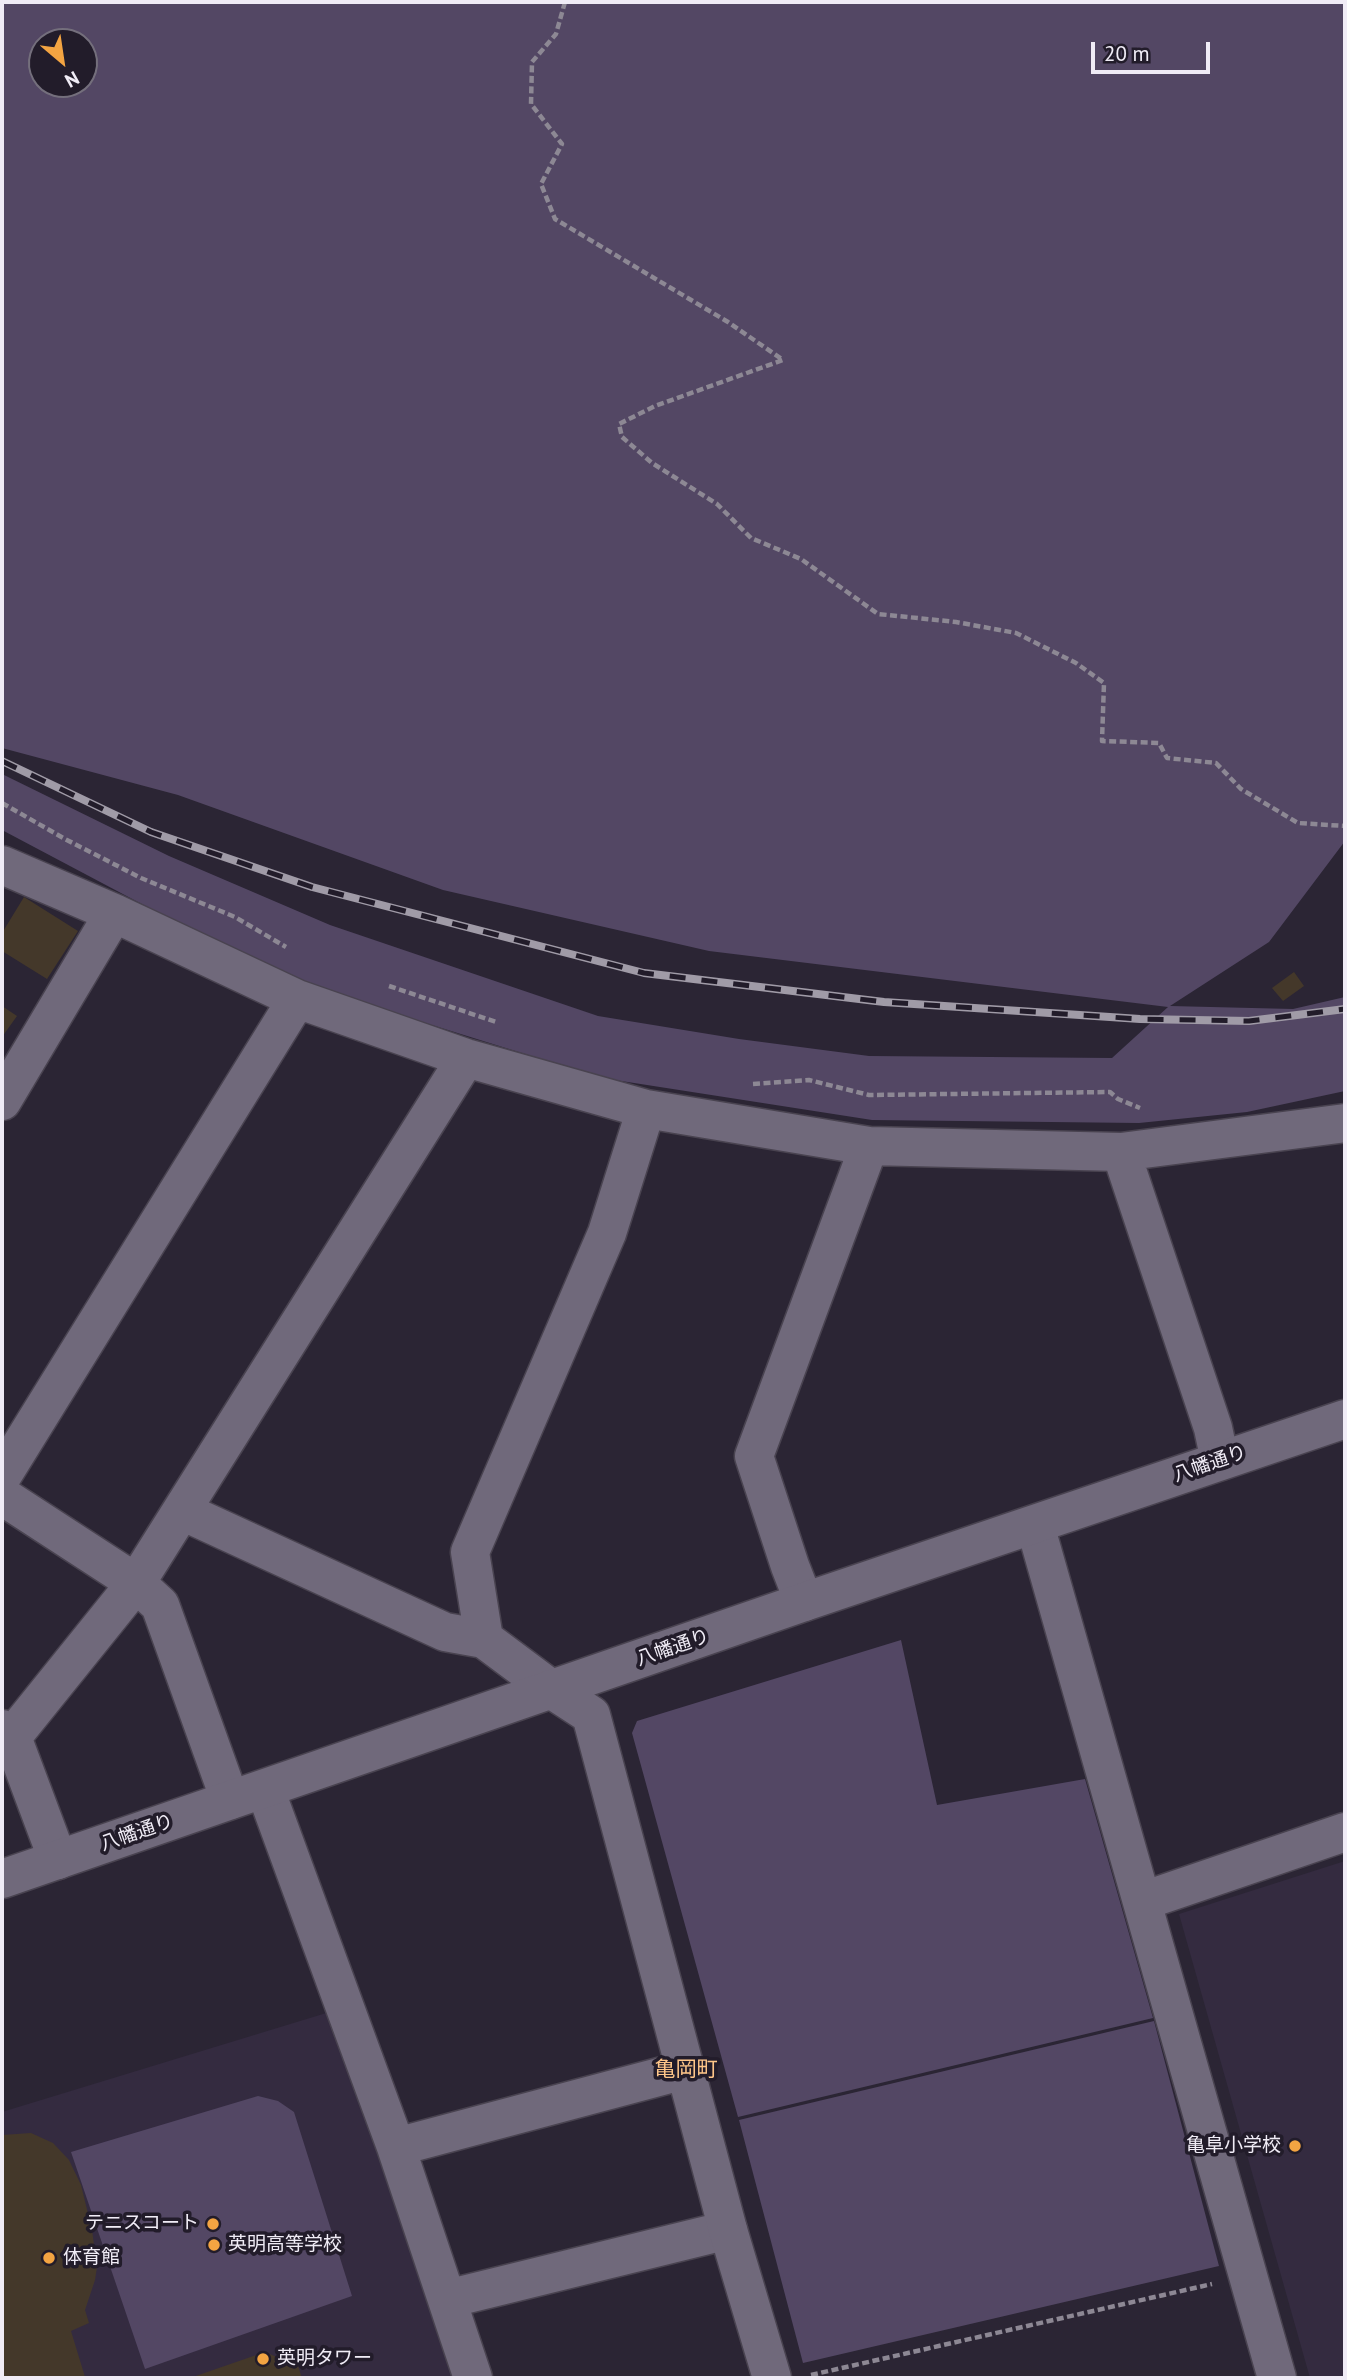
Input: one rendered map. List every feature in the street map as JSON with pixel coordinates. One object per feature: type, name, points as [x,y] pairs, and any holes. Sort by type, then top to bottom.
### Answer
[{"type":"street","points":[[2,865],[114,913],[297,999],[466,1058],[646,1109],[869,1146],[1121,1152],[1345,1123]]},
{"type":"street","points":[[2,1101],[114,913]]},
{"type":"street","points":[[2,1476],[297,999]]},
{"type":"street","points":[[58,1860],[7,1733],[136,1583],[466,1058]]},
{"type":"street","points":[[484,1639],[470,1552],[607,1233],[646,1109]]},
{"type":"street","points":[[804,1602],[789,1566],[754,1455],[869,1146]]},
{"type":"street","points":[[1121,1152],[1213,1428],[1220,1461]]},
{"type":"street","name":"八幡通り","points":[[2,1879],[804,1602],[1345,1419]]},
{"type":"street","points":[[2,1496],[136,1583],[160,1605],[248,1794],[396,2147],[473,2378]]},
{"type":"street","points":[[182,1511],[445,1632],[484,1639],[591,1715],[728,2230],[772,2378]]},
{"type":"street","points":[[1035,1525],[1277,2378]]},
{"type":"street","points":[[1143,1901],[1345,1832]]},
{"type":"street","points":[[396,2147],[685,2070]]},
{"type":"street","points":[[447,2299],[728,2230]]},
{"type":"path","points":[[565,2],[556,34],[532,62],[531,104],[562,144],[541,184],[555,219],[729,323],[783,360],[655,406],[620,425],[622,437],[652,463],[718,504],[751,538],[801,559],[878,614],[956,622],[1016,633],[1076,663],[1104,683],[1102,741],[1159,743],[1167,758],[1216,762],[1241,789],[1298,823],[1345,826]]},
{"type":"path","points":[[2,803],[97,856],[141,878],[235,917],[288,948]]},
{"type":"path","points":[[379,983],[506,1026]]},
{"type":"path","points":[[741,1085],[809,1080],[869,1095],[1110,1092],[1118,1099],[1140,1108],[1152,1108]]},
{"type":"path","points":[[809,2375],[1249,2275]]},
{"type":"shaded area","points":[[2,2],[1345,2],[1345,841],[1269,942],[1170,1006],[1293,1009],[1345,997],[1345,1091],[1247,1112],[1139,1123],[872,1120],[602,1078],[313,988],[153,910],[2,830],[2,774],[169,856],[330,925],[598,1016],[739,1039],[869,1056],[1112,1058],[1168,1007],[709,951],[443,890],[178,795],[2,748]]},
{"type":"shaded area","points":[[901,1640],[937,1805],[1085,1779],[1153,2018],[738,2117],[632,1733],[637,1721]]},
{"type":"shaded area","name":"亀阜小学校","points":[[1345,1861],[1345,2378],[1310,2378],[1179,1914]]},
{"type":"shaded area","name":"英明高等学校","points":[[346,2007],[471,2378],[2,2378],[2,2112]]},
{"type":"shaded area","points":[[1154,2021],[1219,2266],[803,2363],[739,2120]]},
{"type":"shaded area","name":"テニスコート","points":[[258,2096],[278,2101],[294,2112],[352,2296],[145,2369],[71,2152]]},
{"type":"building","points":[[24,897],[78,931],[47,979],[2,951],[2,933]]},
{"type":"building","points":[[1294,972],[1304,986],[1283,1001],[1272,988]]},
{"type":"building","points":[[2,1006],[17,1016],[2,1037]]},
{"type":"building","name":"体育館","points":[[31,2133],[53,2143],[69,2160],[81,2185],[92,2230],[97,2267],[85,2310],[89,2323],[71,2331],[85,2377],[81,2378],[2,2378],[2,2135]]},
{"type":"building","name":"英明タワー","points":[[265,2352],[298,2366],[302,2378],[190,2378]]},
{"type":"railway","points":[[2,761],[151,832],[312,887],[644,973],[884,1002],[1140,1019],[1249,1021],[1345,1009]]},
{"type":"place","name":"亀阜小学校","points":[[1295,2146]]},
{"type":"place","name":"テニスコート","points":[[213,2224]]},
{"type":"place","name":"英明高等学校","points":[[214,2245]]},
{"type":"place","name":"体育館","points":[[49,2258]]},
{"type":"place","name":"英明タワー","points":[[263,2359]]},
{"type":"district","name":"亀岡町","points":[[686,2070]]}]
